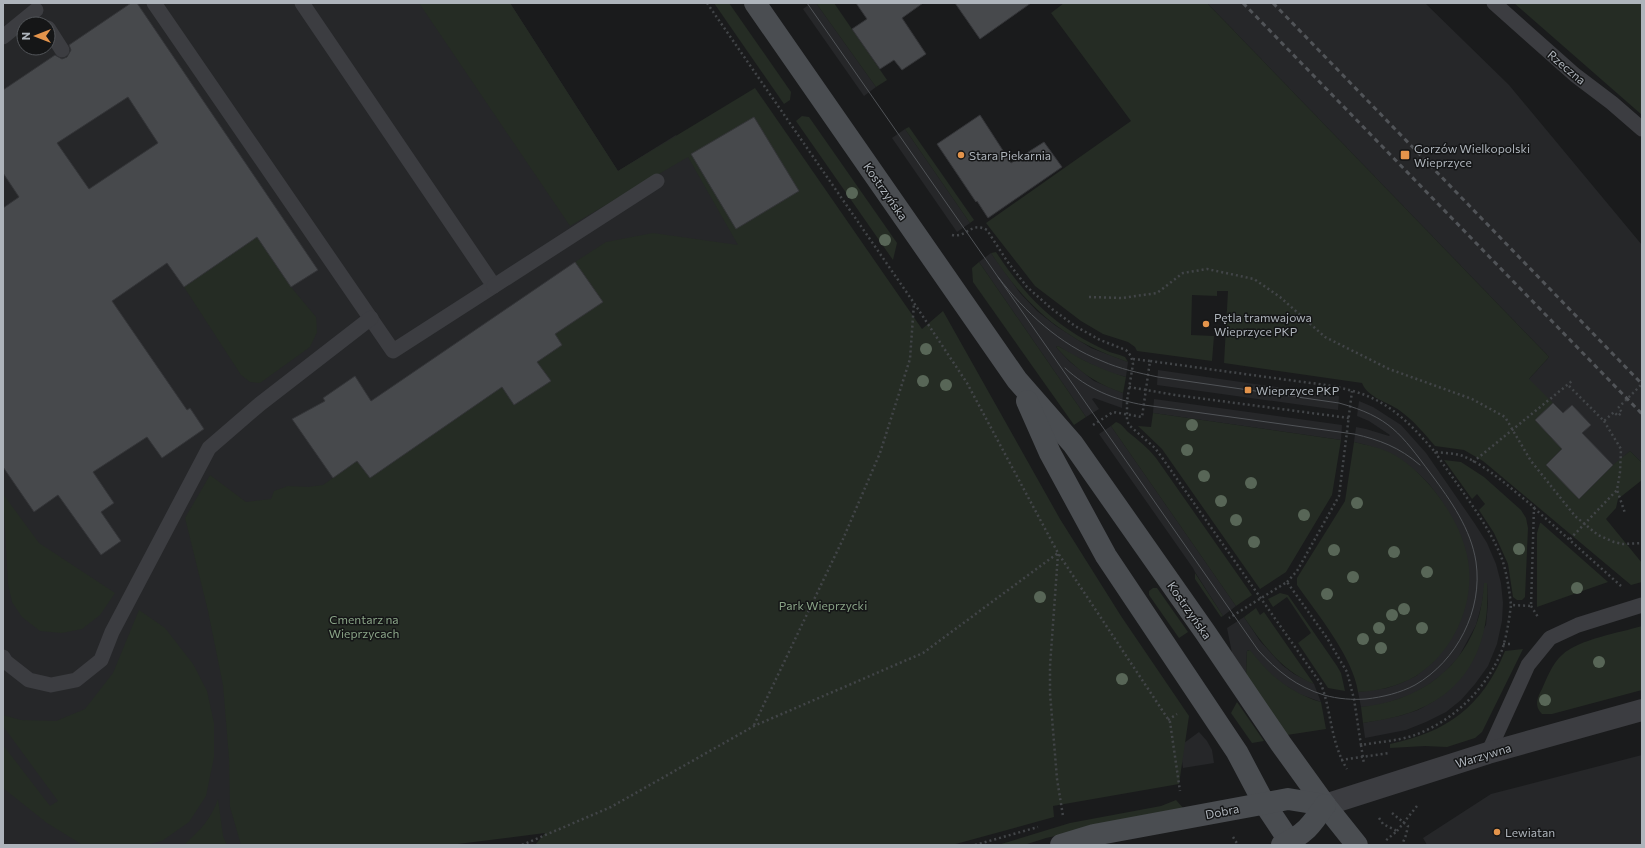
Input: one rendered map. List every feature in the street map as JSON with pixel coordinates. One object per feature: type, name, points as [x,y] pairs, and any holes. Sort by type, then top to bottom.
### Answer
[{"type":"main road","name":"Kostrzyńska","points":[[755,3],[1017,380],[1073,444],[1197,620],[1276,737],[1325,805],[1357,845]]},
{"type":"main road","name":"Kostrzyńska","points":[[1017,380],[1050,453],[1106,556],[1237,752],[1288,844]]},
{"type":"main road","name":"Dobra","points":[[1061,845],[1094,835],[1288,799],[1325,805]]},
{"type":"main road","points":[[1288,844],[1310,827],[1325,805]]},
{"type":"street","name":"Warzywna","points":[[1325,805],[1488,753],[1642,710]]},
{"type":"lane","points":[[154,3],[393,351],[657,182]]},
{"type":"lane","points":[[302,3],[494,286]]},
{"type":"lane","name":"Rzeczna","points":[[1494,3],[1575,75],[1612,103],[1642,129]]},
{"type":"lane","points":[[3,37],[36,7],[41,16]]},
{"type":"lane","points":[[56,41],[62,50]]},
{"type":"lane","points":[[3,658],[6,662],[30,680],[51,685],[76,680],[101,660],[112,632],[210,448],[260,404],[371,318]]},
{"type":"lane","points":[[1488,753],[1528,665],[1550,638],[1578,624],[1642,605]]},
{"type":"path","points":[[707,3],[914,302],[967,383],[1058,552],[1170,722],[1180,793]]},
{"type":"path","points":[[950,234],[960,236],[972,228],[977,227],[987,230],[1007,261],[1028,287],[1052,309],[1075,326],[1100,340],[1126,350],[1133,360],[1126,414],[1127,421],[1130,426],[1155,448],[1321,684],[1338,755],[1350,775]]},
{"type":"path","points":[[1090,297],[1122,298],[1157,293],[1183,273],[1208,269],[1254,279],[1280,297],[1326,337],[1388,369],[1472,399],[1505,417],[1531,461],[1575,516],[1598,535],[1614,542],[1624,544],[1642,543]]},
{"type":"path","points":[[754,726],[843,539],[880,453],[910,359],[914,302]]},
{"type":"path","points":[[1133,360],[1321,384],[1365,395],[1395,412],[1416,430],[1435,452],[1483,522],[1502,558],[1511,605],[1508,630],[1502,650],[1486,680],[1465,704],[1439,725],[1412,736],[1361,745]]},
{"type":"path","points":[[1092,425],[1113,412],[1142,417],[1150,361]]},
{"type":"path","points":[[1473,462],[1568,386],[1572,381]]},
{"type":"path","points":[[1604,421],[1614,412],[1618,416],[1622,412],[1618,408],[1642,384]]},
{"type":"path","points":[[1568,386],[1604,421],[1621,449],[1620,472],[1617,490],[1625,513]]},
{"type":"path","points":[[1129,387],[1175,395],[1349,418]]},
{"type":"path","points":[[1225,621],[1287,582],[1297,571],[1340,496],[1352,391]]},
{"type":"path","points":[[1435,452],[1459,455],[1490,472],[1534,507],[1624,588]]},
{"type":"path","points":[[1570,540],[1617,490]]},
{"type":"path","points":[[1511,605],[1531,606],[1534,507]]},
{"type":"path","points":[[522,845],[611,807],[754,726],[923,653],[1058,552]]},
{"type":"path","points":[[1058,552],[1050,666],[1050,693],[1057,779],[1064,820]]},
{"type":"path","points":[[1287,582],[1327,638],[1346,672],[1354,699],[1364,764]]},
{"type":"path","points":[[1390,811],[1408,826],[1402,845]]},
{"type":"path","points":[[1382,843],[1397,831],[1383,824]]},
{"type":"path","points":[[1234,839],[1238,845]]},
{"type":"path","points":[[535,840],[536,845]]},
{"type":"shaded area","points":[[3,3],[510,3],[618,171],[676,135],[739,245],[262,845],[3,845]]},
{"type":"shaded area","points":[[811,3],[816,3],[876,87],[864,96],[803,9]]},
{"type":"shaded area","points":[[1207,3],[1425,3],[1509,85],[1642,245],[1642,463],[1630,451],[1579,499],[1546,465],[1562,449],[1535,420],[1529,379],[1549,357]]},
{"type":"shaded area","points":[[905,129],[970,223],[957,232],[892,138]]},
{"type":"shaded area","points":[[991,253],[1020,293],[1037,311],[1056,326],[1091,348],[1128,362],[1126,377],[1107,372],[1072,355],[1058,346],[1056,347],[1069,361],[1094,381],[1123,393],[1122,408],[1094,398],[1092,399],[1099,409],[1086,417],[979,262]]},
{"type":"shaded area","points":[[1158,370],[1339,396],[1338,410],[1157,385]]},
{"type":"shaded area","points":[[1154,399],[1342,425],[1341,440],[1153,413]]},
{"type":"shaded area","points":[[1359,401],[1373,407],[1401,425],[1426,453],[1487,543],[1496,564],[1501,583],[1503,603],[1502,621],[1497,644],[1488,666],[1461,700],[1446,712],[1406,730],[1365,738],[1363,723],[1399,716],[1418,710],[1448,691],[1486,625],[1488,603],[1487,584],[1485,583],[1482,603],[1476,625],[1458,658],[1443,674],[1411,695],[1377,706],[1361,707],[1358,692],[1387,688],[1401,683],[1416,676],[1433,662],[1469,573],[1459,533],[1441,500],[1429,484],[1418,473],[1392,454],[1354,442],[1356,427],[1389,436],[1390,435],[1369,421],[1357,416]]},
{"type":"shaded area","points":[[1111,426],[1236,606],[1223,616],[1193,568],[1099,434]]},
{"type":"shaded area","points":[[1244,617],[1260,641],[1282,665],[1294,674],[1314,684],[1321,702],[1299,694],[1278,681],[1258,662],[1249,650],[1247,651],[1246,676],[1233,658],[1227,628]]},
{"type":"shaded area","points":[[1199,732],[1207,741],[1212,750],[1214,763],[1183,768],[1180,746]]},
{"type":"shaded area","points":[[1642,755],[1642,845],[1427,845],[1423,838],[1491,794]]},
{"type":"green space","points":[[419,3],[510,3],[618,171],[755,88],[922,329],[943,311],[1060,519],[1121,616],[1189,716],[1179,784],[1053,806],[1054,817],[952,845],[535,845],[545,833],[450,845],[241,845],[230,807],[229,758],[223,685],[208,611],[185,518],[210,475],[246,502],[271,499],[274,491],[288,486],[308,487],[323,485],[357,461],[370,478],[502,387],[515,405],[550,381],[537,362],[555,334],[603,302],[575,262],[606,242],[653,233],[738,245],[688,157],[570,226]]},
{"type":"green space","points":[[714,3],[729,3],[791,92],[790,100],[784,104]]},
{"type":"green space","points":[[816,3],[834,3],[887,80],[876,87]]},
{"type":"green space","points":[[1064,3],[1207,3],[1549,357],[1529,379],[1553,403],[1535,420],[1562,449],[1546,465],[1579,498],[1613,465],[1630,451],[1642,463],[1642,480],[1618,499],[1616,508],[1606,519],[1642,563],[1642,582],[1631,585],[1483,461],[1464,450],[1435,446],[1409,418],[1399,410],[1373,396],[1362,383],[1224,363],[1228,291],[1217,291],[1217,296],[1192,295],[1191,335],[1214,336],[1212,361],[1137,351],[1135,347],[1128,342],[1103,334],[1081,321],[1035,286],[986,223],[1131,121],[1051,13]]},
{"type":"green space","points":[[1514,3],[1642,3],[1642,115]]},
{"type":"green space","points":[[802,116],[809,117],[897,243],[893,260],[796,121]]},
{"type":"green space","points":[[909,127],[974,220],[970,223],[905,129]]},
{"type":"green space","points":[[257,237],[291,287],[316,317],[317,332],[310,347],[260,383],[250,382],[241,375],[184,287]]},
{"type":"green space","points":[[996,252],[1030,297],[1056,321],[1087,341],[1107,351],[1125,357],[1128,362],[1085,344],[1066,333],[1049,320],[1019,290],[1005,273],[991,253]]},
{"type":"green space","points":[[979,262],[1086,417],[1074,425],[973,282],[972,268]]},
{"type":"green space","points":[[1058,346],[1091,364],[1126,377],[1123,393],[1103,385],[1086,375],[1056,347]]},
{"type":"green space","points":[[1153,413],[1341,440],[1332,495],[1286,572],[1260,589],[1162,449],[1138,426],[1151,427]]},
{"type":"green space","points":[[1116,422],[1146,447],[1156,458],[1252,595],[1236,606],[1111,426]]},
{"type":"green space","points":[[1354,442],[1391,453],[1404,461],[1428,483],[1439,496],[1457,526],[1467,555],[1469,572],[1469,589],[1466,606],[1452,639],[1442,653],[1416,676],[1403,683],[1358,692],[1355,679],[1342,651],[1334,637],[1297,585],[1297,578],[1345,501]]},
{"type":"green space","points":[[1444,460],[1461,462],[1484,477],[1521,510],[1526,518],[1528,528],[1525,597],[1522,600],[1517,600],[1513,597],[1508,564],[1494,533],[1479,510],[1485,504],[1477,494],[1472,499]]},
{"type":"green space","points":[[3,494],[39,543],[115,593],[100,615],[82,629],[62,633],[40,631],[22,617],[12,602],[8,584]]},
{"type":"green space","points":[[1540,523],[1608,582],[1537,607],[1537,533]]},
{"type":"green space","points":[[1195,573],[1223,616],[1221,617],[1195,579]]},
{"type":"green space","points":[[1484,583],[1487,583],[1487,604],[1481,642],[1474,659],[1464,675],[1451,689],[1436,701],[1411,712],[1363,723],[1361,707],[1398,699],[1415,692],[1445,672],[1468,643],[1476,625],[1482,604]]},
{"type":"green space","points":[[1153,588],[1157,588],[1188,632],[1179,638],[1149,595],[1149,591]]},
{"type":"green space","points":[[1280,593],[1288,595],[1337,666],[1341,673],[1345,691],[1328,688],[1298,643],[1311,633],[1287,597],[1273,607],[1268,599]]},
{"type":"green space","points":[[1256,608],[1260,615],[1264,612],[1314,684],[1292,672],[1274,656],[1258,637],[1244,617]]},
{"type":"green space","points":[[139,610],[165,628],[193,664],[207,691],[214,723],[214,757],[206,796],[189,822],[162,841],[146,845],[81,844],[47,823],[3,788],[3,745],[50,806],[58,801],[3,726],[3,715],[21,720],[56,721],[85,709],[113,673]]},
{"type":"green space","points":[[1642,626],[1642,690],[1552,714],[1542,714],[1539,711],[1537,702],[1548,676],[1558,659],[1569,649],[1600,637]]},
{"type":"green space","points":[[1523,649],[1482,732],[1475,738],[1447,747],[1425,746],[1390,748],[1390,744],[1429,732],[1460,714],[1474,702],[1485,687],[1496,671],[1505,651]]},
{"type":"green space","points":[[1250,650],[1257,659],[1281,682],[1300,694],[1321,702],[1326,729],[1287,735],[1246,676],[1247,651]]},
{"type":"green space","points":[[1237,702],[1264,741],[1252,743],[1231,713]]},
{"type":"green space","points":[[218,799],[223,836],[227,845],[184,845],[204,825],[212,813]]},
{"type":"green space","points":[[1176,800],[1184,809],[1046,838],[1024,845],[998,845],[1070,823],[1161,806]]},
{"type":"building","points":[[131,3],[137,3],[318,270],[291,287],[257,237],[184,287],[167,263],[112,301],[187,410],[190,408],[204,429],[162,458],[147,437],[93,472],[114,503],[101,512],[121,541],[101,555],[58,495],[34,512],[3,467],[3,208],[19,197],[3,173],[3,90],[54,56],[56,56],[62,59],[67,57],[71,50],[69,45]],"holes":[[[128,97],[158,143],[89,189],[57,143]]]},
{"type":"building","points":[[856,3],[923,3],[902,18],[926,54],[902,70],[894,60],[880,69],[852,29],[867,19]]},
{"type":"building","points":[[955,3],[1031,3],[980,39]]},
{"type":"building","points":[[980,115],[1011,163],[1044,142],[1062,167],[988,218],[937,144]]},
{"type":"building","points":[[754,117],[799,191],[736,229],[691,154]]},
{"type":"building","points":[[575,262],[603,302],[555,334],[562,345],[537,362],[551,381],[514,405],[502,387],[370,478],[357,461],[333,478],[292,419],[325,401],[323,398],[355,376],[371,401]]},
{"type":"building","points":[[1553,403],[1563,413],[1572,405],[1591,425],[1582,433],[1613,465],[1579,499],[1546,465],[1562,449],[1535,420]]},
{"type":"tram line","points":[[807,3],[1258,650],[1265,658],[1296,683],[1314,692],[1340,698],[1366,699],[1391,694],[1415,685],[1430,675],[1455,648],[1471,616],[1475,598],[1477,580],[1476,562],[1470,538],[1446,494],[1411,448],[1393,429],[1371,414],[1339,403],[1158,377],[1109,364],[1087,354],[1058,337],[1032,315],[1008,290],[998,277]]},
{"type":"tram line","points":[[1065,368],[1092,388],[1112,397],[1133,403],[1354,434],[1389,445],[1404,453],[1420,465]]},
{"type":"railway","points":[[1243,3],[1642,414]]},
{"type":"railway","points":[[1273,3],[1642,384]]},
{"type":"place","name":"Stara Piekarnia","points":[[961,155]]},
{"type":"place","name":"Gorzów Wielkopolski Wieprzyce","points":[[1405,155]]},
{"type":"place","name":"Pętla tramwajowa Wieprzyce PKP","points":[[1206,324]]},
{"type":"place","name":"Wieprzyce PKP","points":[[1248,390]]},
{"type":"place","name":"Lewiatan","points":[[1497,832]]},
{"type":"park label","name":"Park Wieprzycki","points":[[823,605]]},
{"type":"park label","name":"Cmentarz na Wieprzycach","points":[[364,626]]}]
